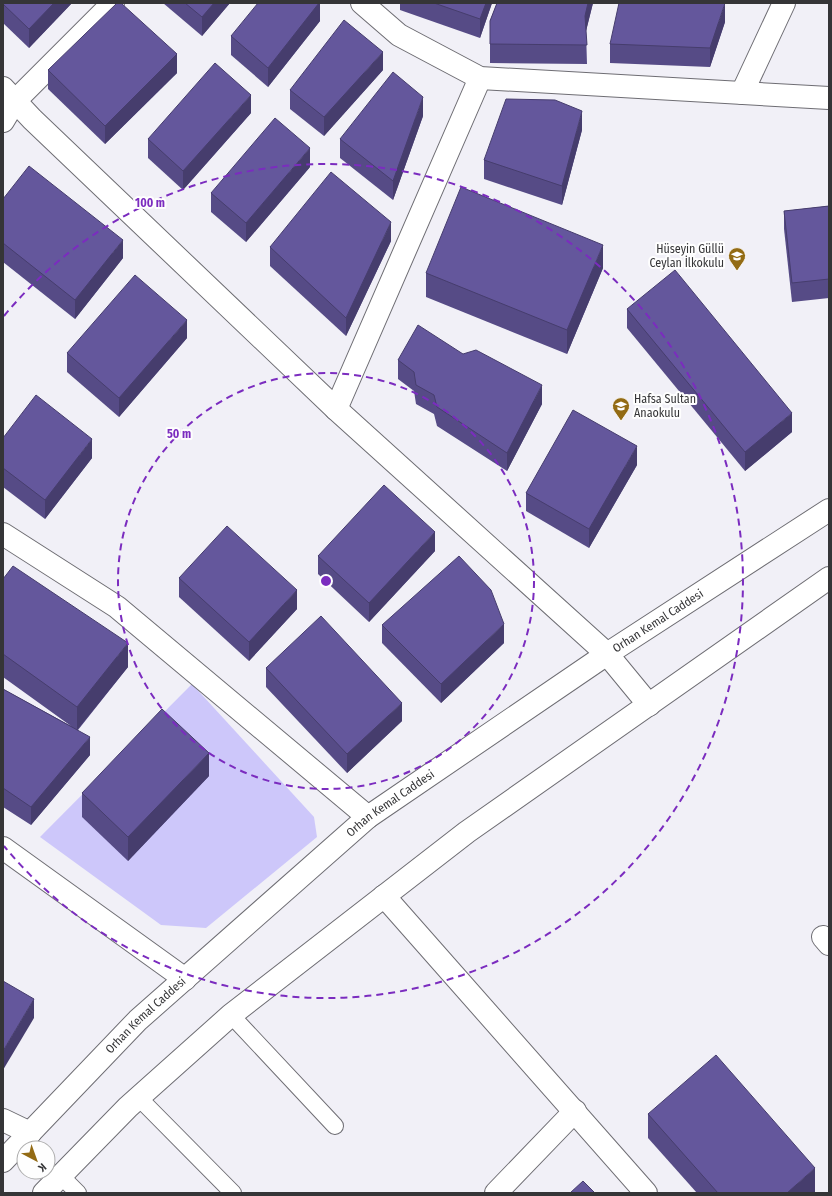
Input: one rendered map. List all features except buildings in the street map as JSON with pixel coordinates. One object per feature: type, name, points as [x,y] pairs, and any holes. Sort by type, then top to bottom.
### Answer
[{"type":"street","points":[[3,121],[9,95],[113,3]]},
{"type":"street","points":[[362,3],[399,35],[480,78],[829,98]]},
{"type":"street","points":[[742,93],[784,3]]},
{"type":"street","points":[[336,409],[480,78]]},
{"type":"street","points":[[9,95],[37,125],[336,409],[606,654],[649,705]]},
{"type":"street","name":"Orhan Kemal Caddesi","points":[[3,1161],[138,1020],[368,817],[606,654],[829,510]]},
{"type":"street","points":[[3,534],[117,607],[368,817]]},
{"type":"street","points":[[44,1193],[128,1107],[231,1015],[467,832],[829,578]]},
{"type":"street","points":[[3,848],[185,979]]},
{"type":"street","points":[[384,896],[646,1193]]},
{"type":"street","points":[[496,1193],[575,1111]]},
{"type":"street","points":[[3,1120],[30,1134]]},
{"type":"lane","points":[[231,1015],[335,1126]]},
{"type":"lane","points":[[139,1098],[233,1193]]},
{"type":"lane","points":[[61,1176],[78,1193]]},
{"type":"shaded area","points":[[192,684],[314,817],[317,837],[206,928],[161,925],[40,837]]},
{"type":"place","name":"Hüseyin Güllü Ceylan İlkokulu","points":[[737,271]]},
{"type":"place","name":"Hafsa Sultan Anaokulu","points":[[621,421]]}]
